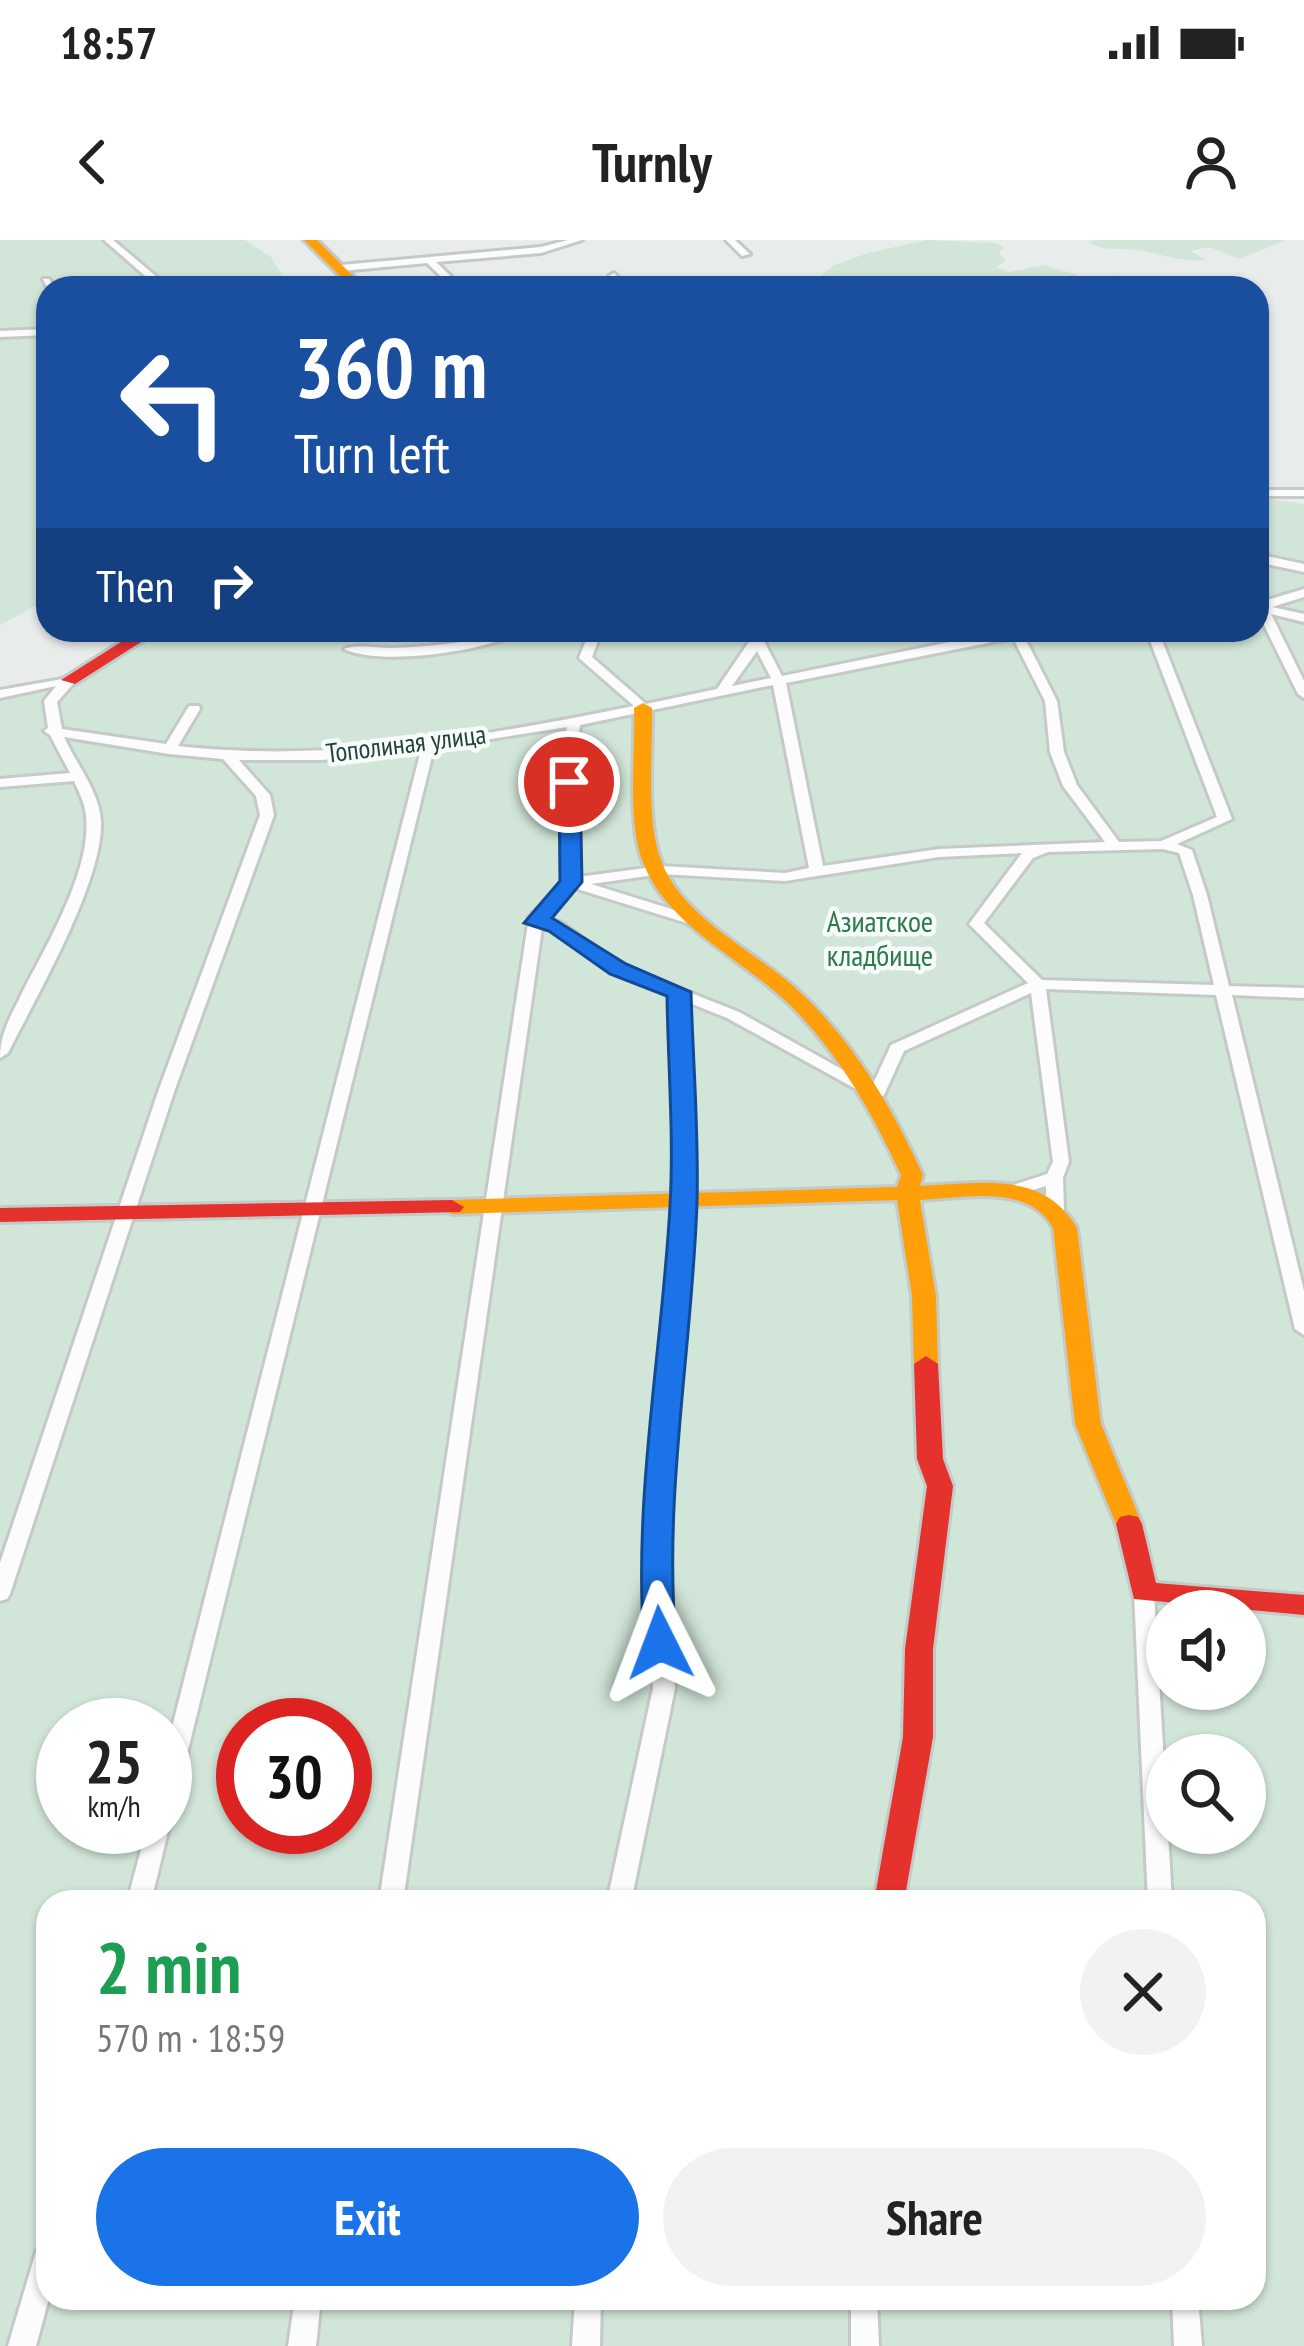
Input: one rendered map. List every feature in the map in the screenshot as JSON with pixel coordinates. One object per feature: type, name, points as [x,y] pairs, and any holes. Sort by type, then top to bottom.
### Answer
[{"type":"street","points":[[109,240],[151,276]]},
{"type":"street","points":[[310,240],[348,276]]},
{"type":"street","points":[[425,240],[448,276]]},
{"type":"street","points":[[341,268],[541,250],[578,240]]},
{"type":"street","points":[[730,240],[745,254]]},
{"type":"street","points":[[0,334],[36,332]]},
{"type":"street","points":[[1269,493],[1304,494]]},
{"type":"street","points":[[1269,561],[1304,568]]},
{"type":"street","points":[[1269,604],[1304,593]]},
{"type":"street","points":[[1269,609],[1304,617]]},
{"type":"street","points":[[1269,626],[1304,694]]},
{"type":"street","points":[[0,1053],[77,894],[94,820],[51,731],[50,701],[69,680],[132,642]]},
{"type":"street","points":[[350,649],[370,654],[469,642]]},
{"type":"street","points":[[591,642],[585,658],[643,708],[651,862],[695,921]]},
{"type":"street","points":[[722,693],[757,642]]},
{"type":"street","points":[[763,642],[779,681],[817,871]]},
{"type":"street","name":"Тополиная улица","points":[[51,731],[227,756],[320,756],[574,721],[970,642]]},
{"type":"street","points":[[1024,642],[1051,701],[1058,752],[1070,786],[1114,846]]},
{"type":"street","points":[[1157,642],[1226,819],[1163,845]]},
{"type":"street","points":[[0,694],[69,680]]},
{"type":"street","points":[[169,750],[194,710]]},
{"type":"street","points":[[571,882],[568,758],[574,721]]},
{"type":"street","points":[[190,1698],[351,1073],[429,743]]},
{"type":"street","points":[[0,1594],[233,899],[267,815],[263,795],[227,756]]},
{"type":"street","points":[[0,782],[76,778]]},
{"type":"street","points":[[394,1890],[535,923],[571,882],[661,870],[785,877],[939,853],[1163,845],[1185,850],[1304,1329]]},
{"type":"street","points":[[1046,848],[1028,855],[976,924],[1038,984],[1061,1162],[1054,1177],[1055,1210],[1065,1228],[1088,1424],[1125,1508],[1144,1592],[1159,1890]]},
{"type":"street","points":[[571,882],[695,921],[770,976],[843,1048],[876,1095],[912,1175],[907,1191],[924,1296],[930,1459],[940,1486],[920,1649],[918,1737],[891,1890]]},
{"type":"street","points":[[535,923],[555,925],[618,969],[733,1015],[876,1095]]},
{"type":"street","points":[[876,1095],[897,1048],[1038,984],[1304,993]]},
{"type":"street","points":[[622,1890],[664,1688],[656,1598],[664,1417],[684,1203],[679,992]]},
{"type":"street","points":[[0,1214],[128,1216],[684,1203],[1016,1190],[1054,1177]]},
{"type":"street","points":[[1016,1190],[1055,1210]]},
{"type":"street","points":[[1144,1592],[1304,1605]]},
{"type":"street","points":[[142,1890],[151,1854]]},
{"type":"street","points":[[22,2346],[36,2297]]},
{"type":"street","points":[[302,2346],[306,2310]]},
{"type":"street","points":[[586,2346],[588,2310]]},
{"type":"street","points":[[864,2310],[865,2346]]},
{"type":"street","points":[[1185,2310],[1188,2346]]},
{"type":"green space","points":[[0,240],[245,240],[271,257],[283,276],[36,276],[36,606],[0,625]]},
{"type":"green space","points":[[927,240],[996,243],[1004,247],[999,253],[1006,260],[997,267],[1008,272],[1044,265],[1078,276],[820,276],[834,265]]},
{"type":"green space","points":[[1285,240],[1240,259],[1209,247],[1190,251],[1207,260],[1197,261],[1101,247],[1089,242]]},
{"type":"green space","name":"Азиатское кладбище","points":[[1269,499],[1304,504],[1304,2346],[0,2346],[0,694],[69,680],[141,642],[1269,642]]},
{"type":"traffic: slow","points":[[310,240],[347,276]]},
{"type":"traffic: slow","points":[[643,708],[646,833],[652,863],[662,882],[688,913],[770,976],[817,1020],[869,1092],[912,1175],[907,1191],[924,1296],[926,1364]]},
{"type":"traffic: slow","points":[[452,1207],[1016,1190],[1055,1210],[1065,1228],[1088,1424],[1129,1524]]},
{"type":"traffic: jam","points":[[69,680],[132,642]]},
{"type":"traffic: jam","points":[[0,1215],[452,1207]]},
{"type":"traffic: jam","points":[[891,1890],[918,1737],[919,1649],[940,1486],[930,1459],[926,1364]]},
{"type":"traffic: jam","points":[[1129,1524],[1144,1592],[1304,1605]]},
{"type":"route","points":[[569,782],[571,882],[535,923],[555,925],[618,969],[679,992],[684,1203],[664,1417],[656,1598],[660,1643]]}]
